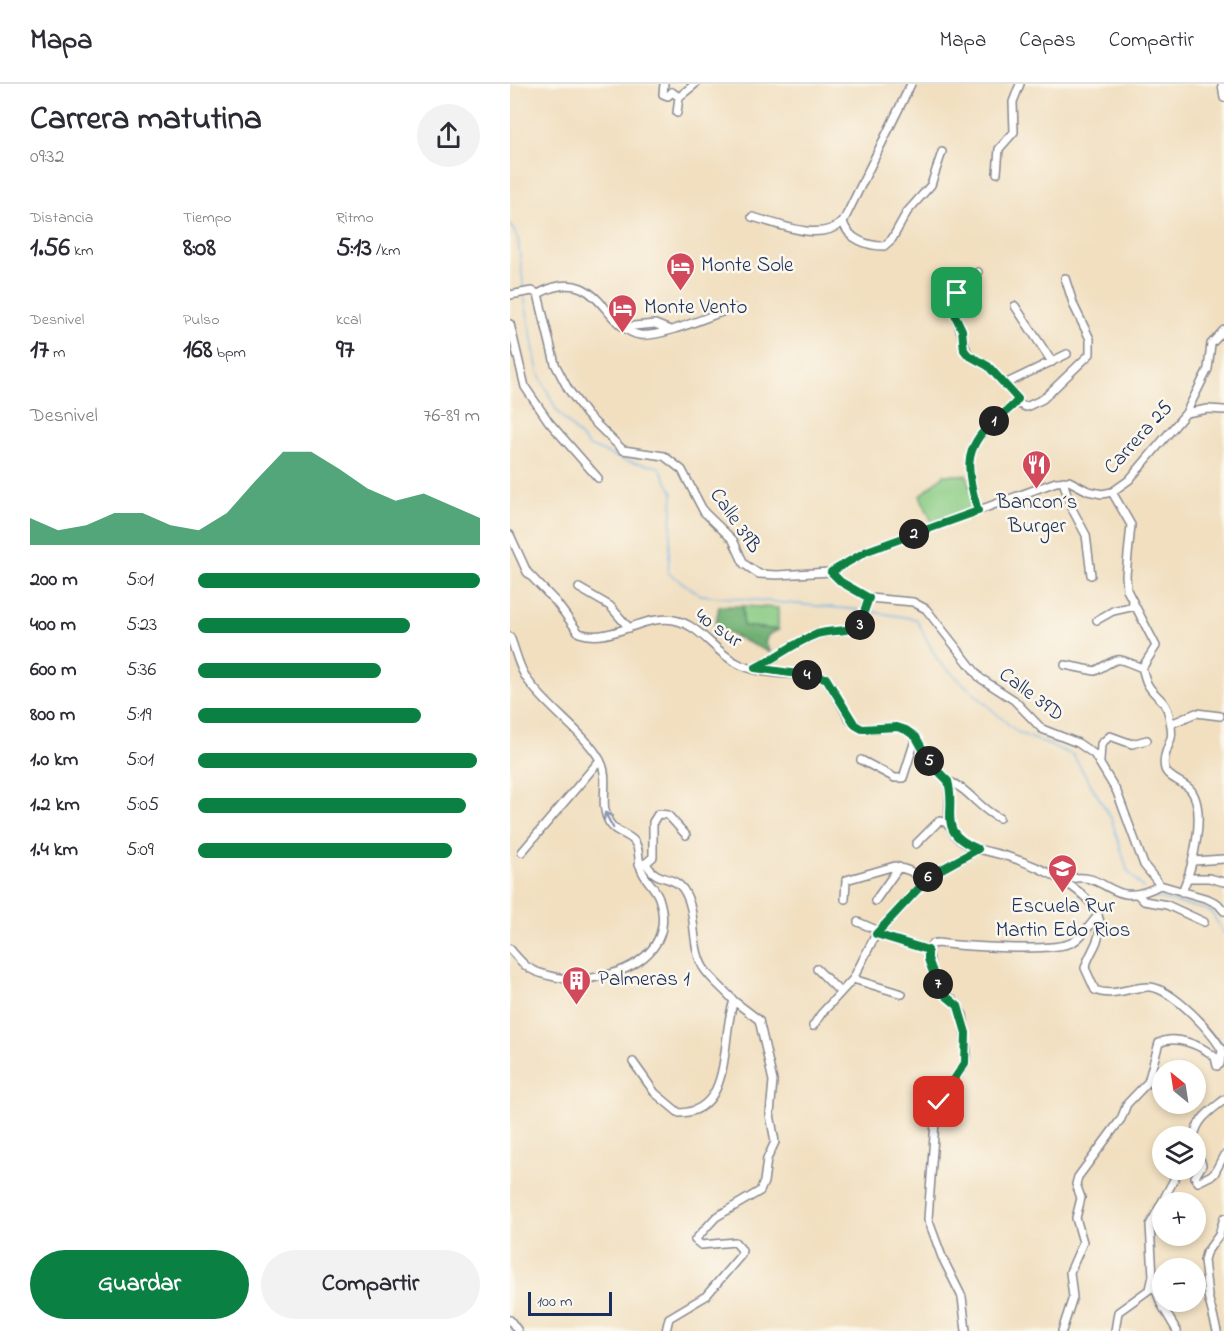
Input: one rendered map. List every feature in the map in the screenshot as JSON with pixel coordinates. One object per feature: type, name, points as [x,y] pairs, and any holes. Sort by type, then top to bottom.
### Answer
[{"type":"street","points":[[664,84],[663,94],[668,96],[672,88],[679,97]]},
{"type":"street","points":[[677,113],[679,97],[695,84]]},
{"type":"street","points":[[752,217],[818,232],[828,232],[843,222],[911,84]]},
{"type":"street","points":[[997,173],[999,149],[1014,132],[1013,108],[1020,84]]},
{"type":"street","points":[[1222,84],[1224,98]]},
{"type":"street","points":[[843,222],[846,230],[858,240],[884,246],[892,239],[907,212],[931,185],[942,152]]},
{"type":"street","points":[[978,272],[957,293],[952,309],[962,330],[964,350],[968,355],[988,366],[1017,395],[1016,404],[979,434],[972,444],[970,469],[978,511]]},
{"type":"street","points":[[1016,404],[1026,407],[1036,404],[1090,354],[1090,339],[1074,306],[1065,278]]},
{"type":"street","points":[[512,294],[535,293],[562,286],[585,291],[601,302],[631,333],[646,336],[734,308]]},
{"type":"street","name":"Calle 39B","points":[[535,293],[561,377],[587,415],[615,446],[623,450],[664,456],[682,470],[704,512],[733,540],[740,558],[750,570],[777,575],[831,572]]},
{"type":"street","points":[[1015,306],[1052,363]]},
{"type":"street","points":[[510,324],[517,360],[528,392],[598,478]]},
{"type":"street","points":[[623,327],[655,324],[670,330]]},
{"type":"street","name":"Carrera 25","points":[[1063,481],[1094,494],[1112,492],[1129,480],[1186,413],[1208,369],[1211,344],[1224,330]]},
{"type":"street","points":[[1006,383],[1067,354]]},
{"type":"street","points":[[1186,413],[1224,410]]},
{"type":"street","points":[[755,668],[814,635],[827,631],[852,630],[863,620],[869,598],[841,582],[831,572],[867,551],[1063,481],[1071,507],[1086,535],[1091,575]]},
{"type":"street","points":[[1112,492],[1131,525],[1125,583],[1156,646],[1142,668]]},
{"type":"street","name":"40 sur","points":[[510,535],[527,572],[556,602],[579,633],[596,637],[656,621],[678,621],[702,634],[735,662],[755,668],[826,678],[855,725],[872,729],[897,727],[916,737]]},
{"type":"street","points":[[579,588],[610,606],[629,628]]},
{"type":"street","name":"Calle 39D","points":[[869,598],[913,602],[926,609],[980,678],[1014,700],[1042,729],[1086,747],[1100,761],[1117,792],[1144,865],[1160,885]]},
{"type":"street","points":[[1097,620],[1113,611],[1135,606]]},
{"type":"street","points":[[510,637],[528,681],[600,760],[606,782],[605,814],[616,830],[634,841],[659,896],[663,921],[661,936],[653,950],[640,961],[610,974],[578,980],[531,969],[510,949]]},
{"type":"street","points":[[1065,664],[1095,671],[1113,659],[1119,659],[1142,668]]},
{"type":"street","points":[[1142,668],[1148,686],[1166,705],[1171,738],[1165,754],[1165,769],[1168,774],[1188,787],[1195,800],[1197,821],[1193,861],[1182,892]]},
{"type":"street","points":[[1170,724],[1196,713],[1220,716]]},
{"type":"street","points":[[861,760],[895,778],[903,778],[916,737]]},
{"type":"street","points":[[916,737],[931,764],[948,781],[959,785],[980,808],[999,818]]},
{"type":"street","points":[[1100,761],[1101,744],[1104,739],[1117,737],[1132,744],[1147,740]]},
{"type":"street","points":[[522,852],[600,760]]},
{"type":"street","points":[[948,781],[951,827]]},
{"type":"street","points":[[643,864],[653,857],[653,822],[658,814],[668,815],[686,835]]},
{"type":"street","points":[[916,844],[939,821],[945,822],[960,840],[978,849],[1012,858],[1062,881],[1085,897],[1098,915],[1100,931],[1085,968],[1095,990],[1111,994],[1147,987],[1158,988],[1178,1000],[1223,1052],[1220,1064],[1217,1066],[1215,1057],[1199,1046],[1187,1042],[1163,1041],[1159,1043],[1148,1082],[1127,1104],[1121,1119],[1078,1177],[1076,1184],[1080,1198],[1076,1218],[1083,1242],[1070,1272],[1073,1297],[1062,1331]]},
{"type":"street","points":[[813,1026],[840,992],[853,980],[878,933],[924,881],[944,866],[978,849]]},
{"type":"street","points":[[1193,861],[1224,859]]},
{"type":"street","points":[[643,864],[652,873],[676,882],[685,892],[702,966],[734,1001],[759,1020],[772,1081],[770,1114],[775,1142],[767,1160],[764,1182],[760,1191],[736,1207],[724,1211],[694,1240],[701,1245],[735,1242],[742,1250],[741,1256],[706,1296],[669,1318],[666,1331]]},
{"type":"street","points":[[845,899],[845,882],[849,878],[885,868],[899,867],[910,871],[924,881]]},
{"type":"street","points":[[875,901],[899,867]]},
{"type":"street","points":[[1062,881],[1078,876],[1092,878],[1121,896],[1139,894],[1160,885],[1218,904],[1224,911]]},
{"type":"street","points":[[1188,878],[1209,878],[1224,882]]},
{"type":"street","points":[[1139,894],[1144,901],[1167,905],[1204,922]]},
{"type":"street","points":[[966,1331],[962,1297],[938,1247],[928,1219],[936,1108],[965,1063],[966,1033],[958,1006],[940,991],[928,959],[928,950],[932,944],[937,943],[1003,948],[1064,945],[1075,941],[1098,915]]},
{"type":"street","points":[[858,922],[878,933],[928,950]]},
{"type":"street","points":[[817,969],[840,992]]},
{"type":"street","points":[[853,980],[902,994]]},
{"type":"street","points":[[633,1062],[655,1093],[679,1113],[700,1108],[711,1095],[721,1076],[727,1048],[730,1012],[734,1001]]},
{"type":"street","points":[[1196,1126],[1224,1100]]},
{"type":"street","points":[[1206,1178],[1214,1174],[1224,1155]]},
{"type":"street","points":[[1152,1263],[1150,1225],[1174,1180]]},
{"type":"street","points":[[1216,1331],[1208,1296],[1204,1260],[1206,1253],[1219,1235],[1224,1218]]},
{"type":"street","points":[[1115,1331],[1118,1312],[1124,1306],[1141,1298],[1152,1283]]},
{"type":"street","points":[[1166,1312],[1177,1331]]},
{"type":"street","points":[[510,1320],[518,1331]]},
{"type":"green space","points":[[944,475],[967,475],[975,509],[933,524],[920,496]]},
{"type":"green space","points":[[719,606],[743,606],[743,626],[778,630],[768,635],[765,643],[771,653],[715,627]]},
{"type":"green space","points":[[743,606],[778,608],[778,630],[742,626]]},
{"type":"waterway","points":[[510,223],[518,239],[524,291]]},
{"type":"waterway","points":[[524,296],[538,372],[557,411],[589,446],[626,461],[659,467],[673,493],[668,573],[701,595],[860,610]]},
{"type":"waterway","points":[[868,611],[916,619],[938,661],[1017,732],[1073,755],[1111,818],[1128,872],[1143,888]]},
{"type":"waterway","points":[[1149,894],[1153,897],[1211,911],[1224,934]]},
{"type":"place","name":"Monte Sole","points":[[680,292]]},
{"type":"place","name":"Monte Vento","points":[[623,334]]},
{"type":"place","name":"Bancon´s Burger","points":[[1037,490]]},
{"type":"place","name":"Escuela Rur Martin Edo Rios","points":[[1063,894]]},
{"type":"place","name":"Palmeras 1","points":[[577,1006]]},
{"type":"route","points":[[939,1102],[965,1063],[968,1052],[963,1015],[953,1000],[940,991],[928,959],[928,950],[876,934],[931,875],[978,849],[966,844],[955,835],[948,818],[950,789],[948,781],[931,764],[916,737],[897,727],[862,729],[855,725],[844,711],[831,682],[826,678],[755,668],[814,635],[827,631],[852,630],[859,626],[869,598],[841,582],[831,572],[867,551],[978,511],[970,469],[972,444],[979,434],[1016,404],[1018,399],[998,375],[988,366],[973,359],[964,350],[962,330],[952,309],[957,293]]}]
